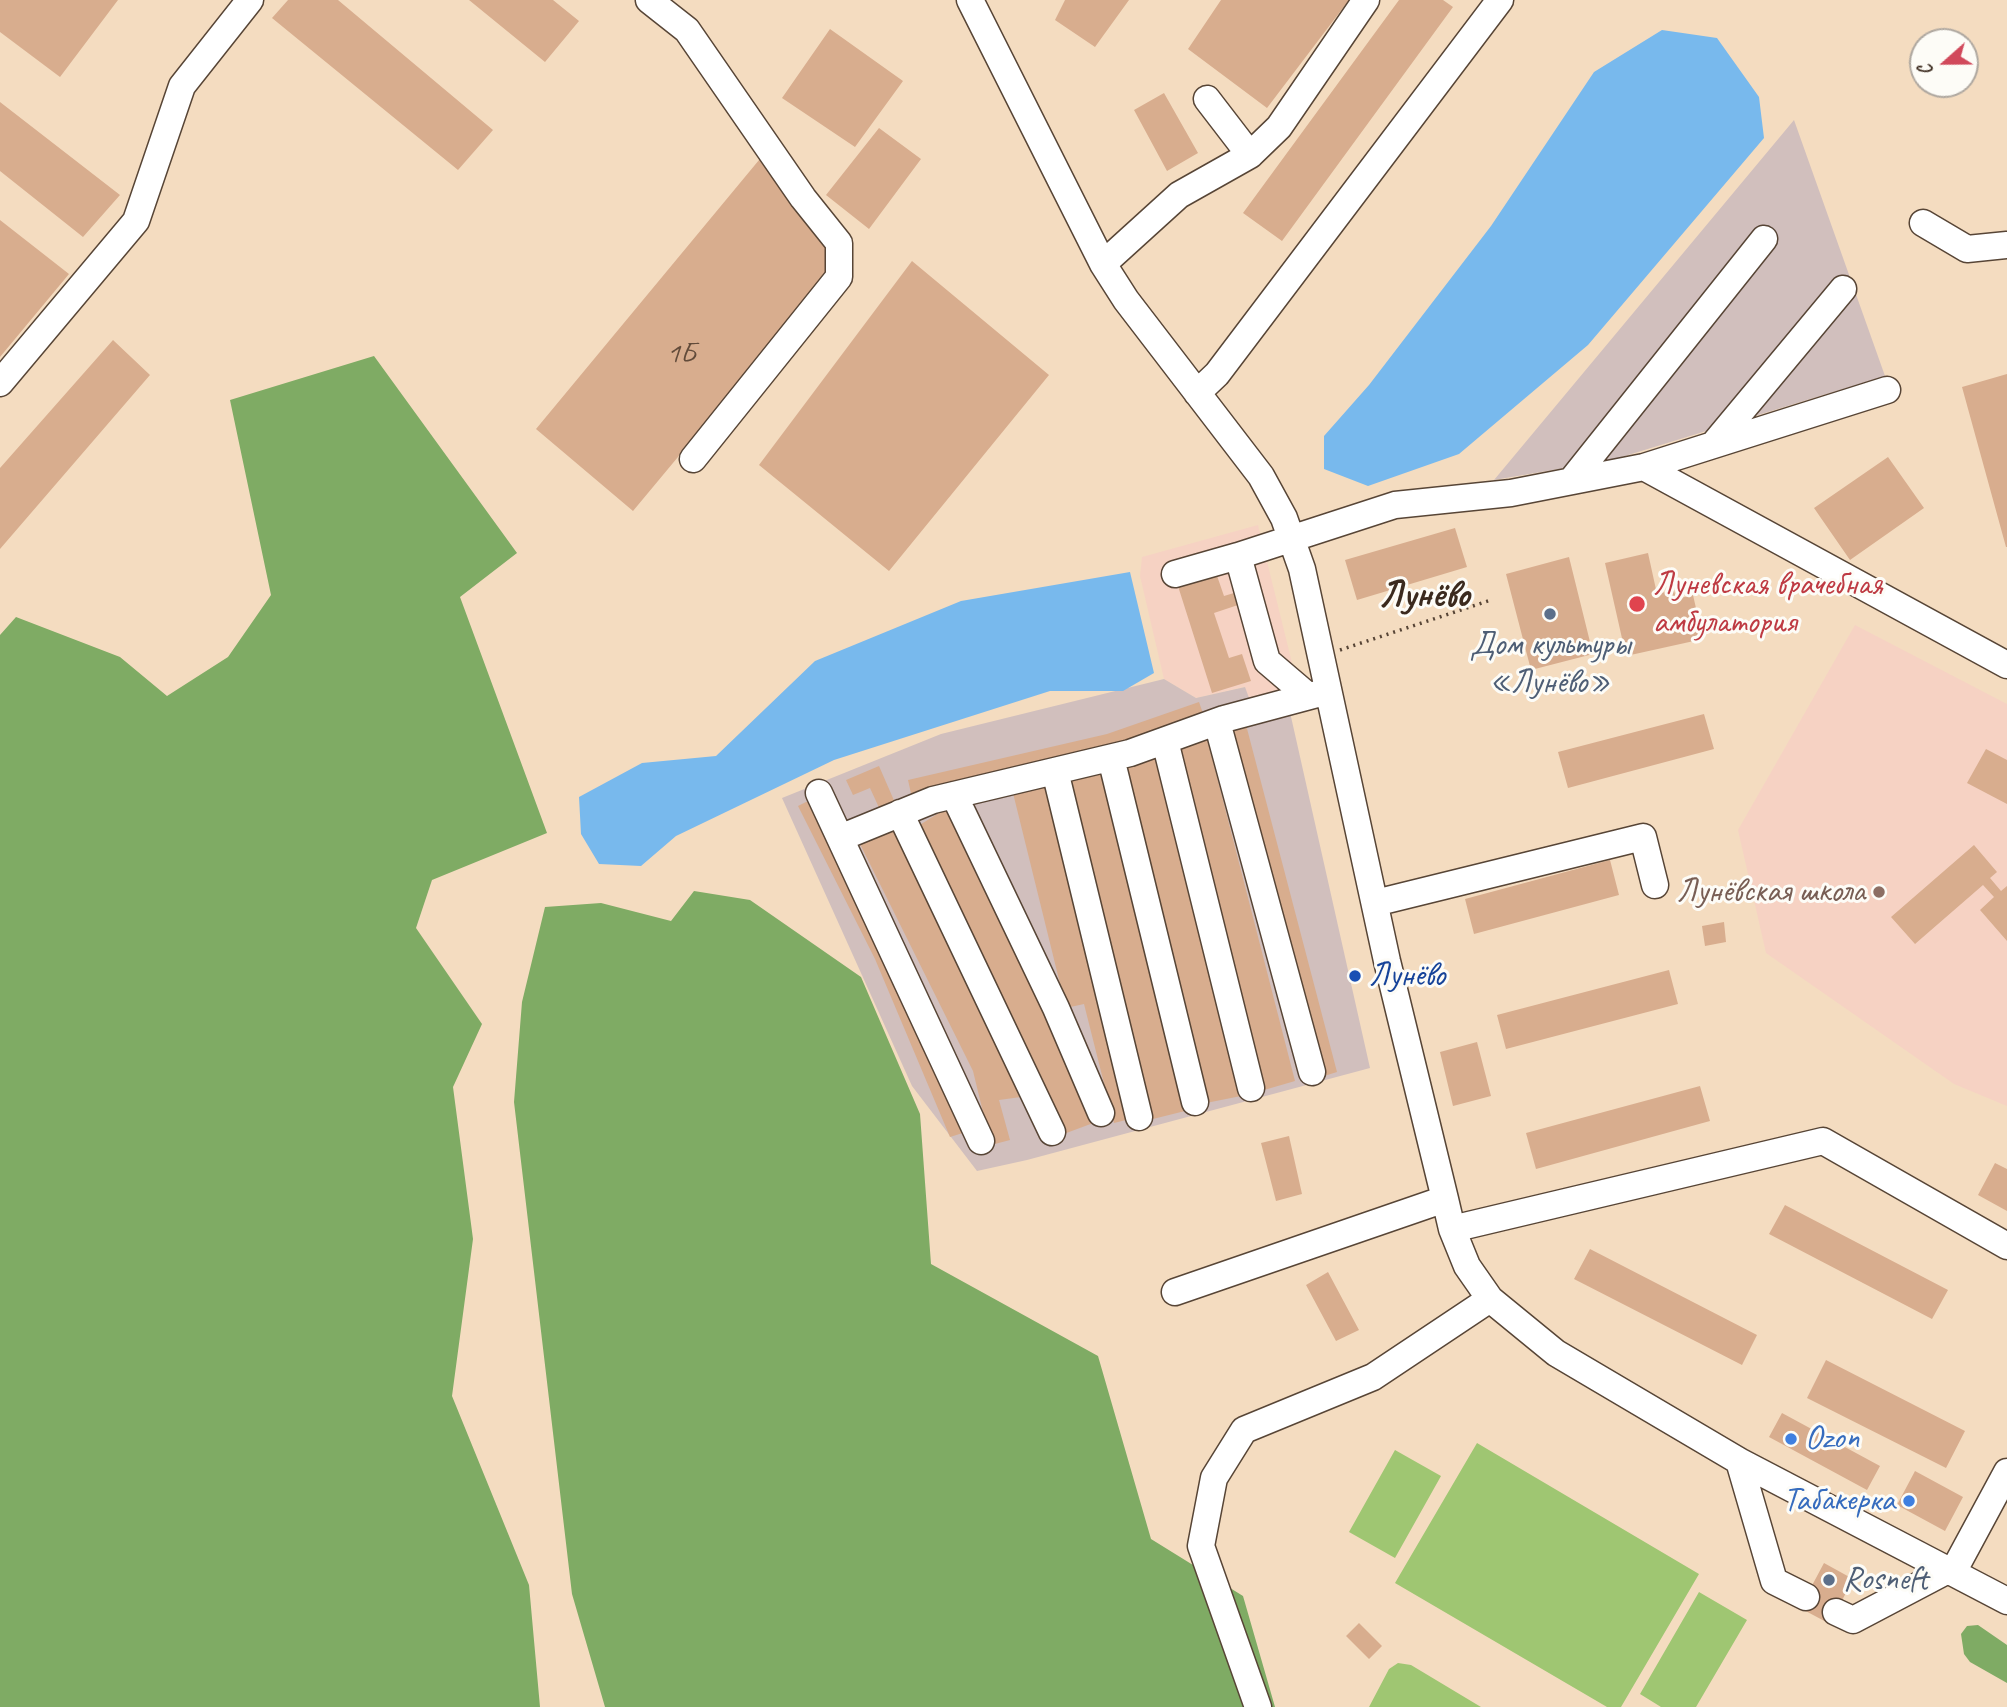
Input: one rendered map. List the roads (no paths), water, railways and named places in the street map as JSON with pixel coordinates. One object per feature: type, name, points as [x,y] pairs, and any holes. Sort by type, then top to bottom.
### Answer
[{"type":"street","points":[[0,383],[136,221],[182,86],[250,0]]},
{"type":"street","points":[[649,0],[687,30],[803,198],[839,243],[839,276],[693,458]]},
{"type":"street","points":[[970,0],[1103,264],[1126,300],[1261,476],[1292,540],[1302,569],[1322,656],[1319,693],[1375,903],[1452,1229],[1467,1266],[1490,1298],[1556,1353],[1739,1461],[2007,1601]]},
{"type":"street","points":[[1103,264],[1179,195],[1250,155],[1279,127],[1366,0]]},
{"type":"street","points":[[1197,393],[1217,374],[1500,0]]},
{"type":"street","points":[[1207,99],[1250,155]]},
{"type":"street","points":[[1923,223],[1967,249],[2007,245]]},
{"type":"street","points":[[1570,481],[1764,239]]},
{"type":"street","points":[[1713,445],[1843,289]]},
{"type":"street","points":[[1175,575],[1292,540],[1395,505],[1511,493],[1644,467],[1887,390]]},
{"type":"street","points":[[1644,467],[2007,665]]},
{"type":"street","points":[[1238,556],[1267,661],[1319,693]]},
{"type":"street","points":[[840,838],[900,813],[954,795],[1111,758],[1217,722],[1319,693]]},
{"type":"street","points":[[1217,722],[1312,1072]]},
{"type":"street","points":[[1165,741],[1251,1088]]},
{"type":"street","points":[[1111,758],[1195,1102]]},
{"type":"street","points":[[1055,771],[1139,1117]]},
{"type":"street","points":[[819,793],[981,1140]]},
{"type":"street","points":[[954,795],[1056,1008],[1101,1113]]},
{"type":"street","points":[[900,813],[1052,1132]]},
{"type":"street","points":[[1375,903],[1643,836],[1655,885]]},
{"type":"street","points":[[1452,1229],[1823,1141],[2007,1246]]},
{"type":"street","points":[[1175,1292],[1445,1199]]},
{"type":"street","points":[[1258,1707],[1201,1546],[1214,1478],[1244,1430],[1373,1377],[1490,1298]]},
{"type":"street","points":[[1739,1461],[1774,1581],[1806,1597]]},
{"type":"street","points":[[1836,1612],[1853,1620],[1950,1571],[2007,1472]]},
{"type":"water","points":[[1662,30],[1717,38],[1759,97],[1764,138],[1588,345],[1459,454],[1368,486],[1324,469],[1324,436],[1369,385],[1491,226],[1594,72]]},
{"type":"water","points":[[1130,572],[1154,673],[1123,691],[1050,691],[834,760],[676,836],[641,866],[599,864],[581,834],[579,797],[642,763],[716,756],[815,661],[961,601]]},
{"type":"place","name":"Луневская врачебная амбулатория","points":[[1637,604]]},
{"type":"place","name":"Дом культуры «Лунёво»","points":[[1550,614]]},
{"type":"place","name":"Лунёвская школа","points":[[1879,892]]},
{"type":"place","name":"Лунёво","points":[[1355,976]]},
{"type":"place","name":"Ozon","points":[[1791,1439]]},
{"type":"place","name":"Табакерка","points":[[1909,1501]]},
{"type":"place","name":"Rosneft","points":[[1829,1580]]},
{"type":"district","name":"Лунёво","points":[[1424,596]]}]
